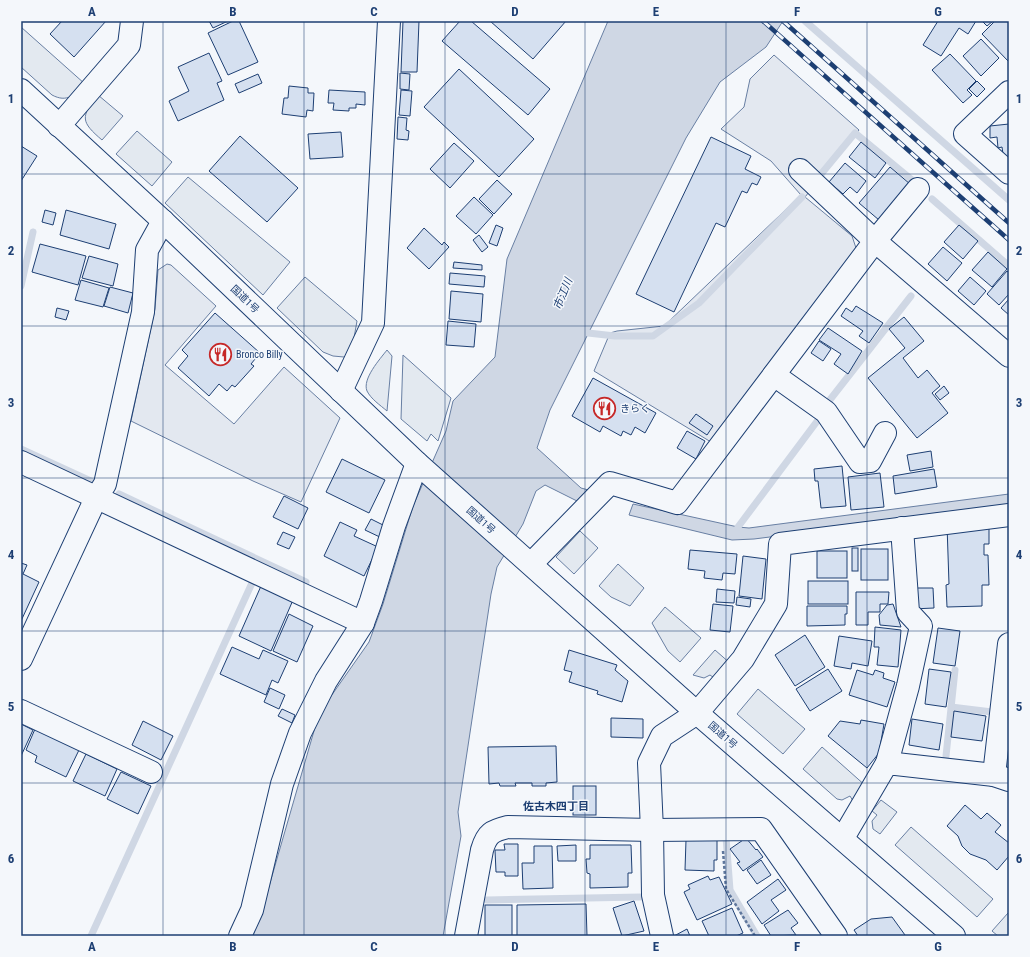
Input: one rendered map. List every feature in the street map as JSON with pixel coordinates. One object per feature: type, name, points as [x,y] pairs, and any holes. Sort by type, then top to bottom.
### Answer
[{"type":"main road","points":[[59,126],[129,45],[132,21]]},
{"type":"main road","points":[[342,391],[373,323],[389,21]]},
{"type":"main road","name":"国道1号","points":[[21,90],[163,221],[417,463],[697,713],[843,838],[954,936]]},
{"type":"main road","points":[[1009,92],[965,134],[1009,173]]},
{"type":"main road","points":[[800,170],[875,241],[1009,356]]},
{"type":"main road","points":[[524,559],[610,483],[677,503],[875,241],[918,189]]},
{"type":"main road","points":[[21,659],[96,498],[105,484],[143,312],[147,250],[163,221]]},
{"type":"main road","points":[[774,375],[826,412],[860,462],[870,461],[885,433]]},
{"type":"main road","points":[[21,462],[363,623]]},
{"type":"main road","points":[[240,936],[252,910],[282,784],[300,733],[326,681],[363,623],[394,526],[417,463]]},
{"type":"main road","points":[[662,936],[653,895],[649,763],[662,736],[697,713],[743,659],[776,604],[780,544],[1009,515]]},
{"type":"main road","points":[[843,838],[887,763],[908,686],[921,626],[908,612],[902,528]]},
{"type":"main road","points":[[887,763],[1002,778],[1009,647]]},
{"type":"main road","points":[[21,711],[151,772]]},
{"type":"main road","points":[[466,936],[485,838],[489,834],[508,827],[652,830],[761,829],[836,936]]},
{"type":"path","points":[[722,829],[726,889],[755,936]]},
{"type":"shaded area","points":[[21,27],[85,84],[78,91],[66,98],[52,95],[21,67]]},
{"type":"shaded area","points":[[774,55],[859,130],[805,197],[852,236],[857,251],[711,442],[594,371],[610,333],[664,326],[801,195],[771,161],[721,129],[744,107],[750,79]]},
{"type":"shaded area","points":[[98,95],[123,116],[102,140],[90,128],[85,119],[88,109]]},
{"type":"shaded area","points":[[137,131],[172,162],[152,186],[116,154]]},
{"type":"shaded area","points":[[188,177],[290,262],[263,295],[165,203]]},
{"type":"shaded area","points":[[167,264],[171,265],[216,306],[165,365],[234,424],[284,367],[340,418],[301,502],[253,481],[131,421],[155,309],[158,270]]},
{"type":"shaded area","points":[[305,277],[357,321],[352,349],[344,357],[333,356],[323,352],[277,308]]},
{"type":"shaded area","points":[[387,350],[392,356],[387,411],[371,397],[366,386],[372,369]]},
{"type":"shaded area","points":[[403,355],[451,398],[438,441],[431,434],[427,441],[401,419]]},
{"type":"shaded area","points":[[580,531],[598,548],[574,574],[556,557]]},
{"type":"shaded area","points":[[618,564],[644,588],[630,606],[611,597],[599,586]]},
{"type":"shaded area","points":[[665,607],[701,638],[680,662],[668,651],[652,623]]},
{"type":"shaded area","points":[[715,650],[731,664],[717,680],[710,675],[704,678],[693,675]]},
{"type":"shaded area","points":[[758,689],[805,729],[783,754],[737,714]]},
{"type":"shaded area","points":[[822,747],[867,787],[853,801],[850,796],[842,800],[837,799],[803,769]]},
{"type":"shaded area","points":[[881,800],[897,812],[880,834],[873,829],[872,821],[877,815],[872,811]]},
{"type":"shaded area","points":[[911,827],[993,899],[977,917],[895,845]]},
{"type":"shaded area","points":[[1008,913],[1009,936],[998,936],[992,931]]},
{"type":"water","name":"市江川","points":[[608,21],[783,21],[766,47],[720,82],[686,138],[550,410],[537,448],[581,488],[592,491],[577,501],[545,485],[536,491],[523,524],[497,567],[491,594],[458,812],[461,836],[443,936],[251,936],[261,914],[316,724],[329,699],[369,642],[383,604],[413,506],[446,431],[453,401],[495,357],[507,259]]},
{"type":"water","points":[[1009,494],[1009,507],[754,539],[732,540],[629,515],[633,504],[738,527],[749,528]]},
{"type":"building","points":[[62,21],[106,21],[74,57],[50,34]]},
{"type":"building","points":[[209,21],[228,21],[213,28]]},
{"type":"building","points":[[233,21],[239,21],[258,62],[228,75],[208,33]]},
{"type":"building","points":[[403,21],[419,21],[417,72],[401,72]]},
{"type":"building","points":[[460,21],[471,21],[550,89],[528,115],[442,41]]},
{"type":"building","points":[[490,21],[566,21],[533,59]]},
{"type":"building","points":[[938,21],[976,21],[968,34],[959,28],[941,56],[923,45]]},
{"type":"building","points":[[982,21],[993,21],[987,26]]},
{"type":"building","points":[[995,21],[1007,21],[1009,23],[1009,62],[982,34]]},
{"type":"building","points":[[981,39],[999,58],[981,76],[963,56]]},
{"type":"building","points":[[209,53],[222,81],[217,83],[224,100],[178,121],[169,101],[189,91],[178,67]]},
{"type":"building","points":[[950,54],[976,81],[967,90],[972,95],[963,103],[932,70]]},
{"type":"building","points":[[459,69],[534,139],[499,177],[424,107]]},
{"type":"building","points":[[400,73],[410,74],[409,90],[400,89]]},
{"type":"building","points":[[258,74],[262,83],[239,93],[235,84]]},
{"type":"building","points":[[977,81],[985,89],[977,97],[969,89]]},
{"type":"building","points":[[289,86],[308,88],[308,93],[314,93],[313,111],[307,110],[306,117],[282,114],[284,98],[288,98]]},
{"type":"building","points":[[329,90],[365,92],[365,105],[356,104],[356,108],[349,108],[349,111],[333,110],[334,103],[328,103]]},
{"type":"building","points":[[401,90],[412,91],[410,116],[399,115]]},
{"type":"building","points":[[398,117],[407,118],[406,130],[409,131],[408,140],[397,139]]},
{"type":"building","points":[[1009,124],[1009,159],[1003,154],[1002,147],[998,148],[997,137],[990,138],[990,126]]},
{"type":"building","points":[[341,132],[343,157],[310,159],[308,134]]},
{"type":"building","points":[[240,136],[298,188],[267,222],[209,171]]},
{"type":"building","points":[[711,137],[751,156],[745,169],[761,177],[757,185],[752,183],[747,193],[742,191],[725,227],[716,223],[674,312],[636,294]]},
{"type":"building","points":[[861,142],[886,163],[875,178],[849,157]]},
{"type":"building","points":[[454,143],[474,161],[450,188],[430,169]]},
{"type":"building","points":[[21,146],[37,156],[21,181]]},
{"type":"building","points":[[845,163],[866,181],[857,193],[850,187],[843,194],[829,182]]},
{"type":"building","points":[[890,167],[910,184],[879,220],[859,203]]},
{"type":"building","points":[[497,180],[512,194],[494,214],[479,199]]},
{"type":"building","points":[[474,197],[493,215],[476,234],[456,216]]},
{"type":"building","points":[[45,210],[56,213],[53,225],[42,222]]},
{"type":"building","points":[[66,210],[116,224],[109,249],[60,235]]},
{"type":"building","points":[[496,225],[503,228],[497,246],[489,243]]},
{"type":"building","points":[[959,225],[978,241],[963,259],[944,242]]},
{"type":"building","points":[[424,228],[442,245],[444,242],[449,247],[429,269],[407,248]]},
{"type":"building","points":[[479,235],[488,247],[482,252],[473,240]]},
{"type":"building","points":[[40,244],[86,256],[78,285],[32,272]]},
{"type":"building","points":[[943,247],[962,263],[947,281],[928,264]]},
{"type":"building","points":[[988,252],[1007,269],[992,287],[972,270]]},
{"type":"building","points":[[89,256],[118,264],[113,286],[82,278]]},
{"type":"building","points":[[454,262],[482,265],[482,270],[453,268]]},
{"type":"building","points":[[1007,271],[1009,273],[1009,294],[999,305],[987,294]]},
{"type":"building","points":[[450,273],[485,276],[484,287],[449,284]]},
{"type":"building","points":[[970,277],[986,291],[974,305],[958,291]]},
{"type":"building","points":[[81,280],[109,288],[103,307],[75,300]]},
{"type":"building","points":[[110,287],[133,293],[128,313],[104,306]]},
{"type":"building","points":[[451,291],[483,294],[481,322],[449,319]]},
{"type":"building","points":[[1009,299],[1009,315],[1001,308]]},
{"type":"building","points":[[856,306],[883,323],[869,343],[859,336],[863,331],[841,316],[846,308],[852,312]]},
{"type":"building","points":[[57,308],[69,311],[66,320],[55,317]]},
{"type":"building","points":[[215,313],[260,353],[251,364],[254,366],[235,387],[232,385],[227,391],[219,384],[209,396],[178,368],[188,356],[182,350]]},
{"type":"building","points":[[904,317],[924,341],[903,358],[918,378],[927,370],[940,386],[932,393],[948,413],[917,438],[868,378],[905,348],[889,329]]},
{"type":"building","points":[[448,321],[476,324],[474,347],[446,345]]},
{"type":"building","points":[[828,328],[862,351],[848,374],[834,364],[841,354],[819,340]]},
{"type":"building","points":[[819,341],[831,349],[823,361],[811,353]]},
{"type":"building","points":[[593,378],[656,413],[645,433],[635,427],[631,435],[623,431],[621,436],[603,426],[600,432],[572,416]]},
{"type":"building","points":[[944,386],[949,393],[940,400],[935,394]]},
{"type":"building","points":[[696,414],[713,426],[707,435],[689,423]]},
{"type":"building","points":[[687,431],[705,441],[696,459],[677,448]]},
{"type":"building","points":[[931,451],[933,467],[910,471],[907,455]]},
{"type":"building","points":[[342,459],[385,480],[369,513],[326,492]]},
{"type":"building","points":[[842,466],[846,506],[821,508],[818,481],[815,481],[814,469]]},
{"type":"building","points":[[934,469],[937,487],[895,494],[893,476]]},
{"type":"building","points":[[880,473],[884,507],[851,510],[848,477]]},
{"type":"building","points":[[284,496],[308,508],[298,529],[273,517]]},
{"type":"building","points":[[371,519],[389,528],[384,539],[365,530]]},
{"type":"building","points":[[340,522],[357,530],[354,536],[378,547],[364,576],[324,556]]},
{"type":"building","points":[[989,524],[989,544],[984,544],[984,555],[988,555],[989,585],[982,585],[982,606],[947,607],[946,585],[949,584],[947,525]]},
{"type":"building","points":[[283,532],[295,537],[289,549],[277,544]]},
{"type":"building","points":[[852,548],[858,548],[858,571],[852,571]]},
{"type":"building","points":[[861,549],[888,549],[888,580],[861,580]]},
{"type":"building","points":[[690,550],[737,554],[735,574],[723,573],[722,580],[704,578],[705,571],[688,569]]},
{"type":"building","points":[[817,551],[847,551],[847,578],[817,578]]},
{"type":"building","points":[[743,556],[766,559],[762,599],[739,596]]},
{"type":"building","points":[[21,563],[27,565],[23,574],[39,582],[21,621]]},
{"type":"building","points":[[808,581],[848,581],[848,604],[808,604]]},
{"type":"building","points":[[261,586],[293,600],[271,651],[239,636]]},
{"type":"building","points":[[912,588],[933,588],[934,608],[912,609]]},
{"type":"building","points":[[717,589],[735,591],[734,603],[716,602]]},
{"type":"building","points":[[856,592],[889,592],[888,604],[880,604],[880,612],[868,612],[868,625],[856,625]]},
{"type":"building","points":[[737,597],[751,599],[750,607],[736,605]]},
{"type":"building","points":[[713,604],[733,606],[730,632],[710,630]]},
{"type":"building","points":[[893,604],[901,627],[880,625],[879,615],[887,605]]},
{"type":"building","points":[[807,606],[847,606],[845,625],[807,626]]},
{"type":"building","points":[[289,614],[313,626],[297,662],[273,651]]},
{"type":"building","points":[[875,627],[901,630],[898,667],[877,665],[879,647],[874,647]]},
{"type":"building","points":[[938,628],[960,631],[955,666],[933,663]]},
{"type":"building","points":[[805,635],[825,667],[795,686],[775,655]]},
{"type":"building","points":[[839,636],[872,641],[868,666],[852,663],[851,669],[834,666]]},
{"type":"building","points":[[232,647],[259,659],[263,650],[288,661],[278,683],[272,680],[266,695],[220,674]]},
{"type":"building","points":[[569,650],[617,665],[615,670],[628,681],[622,702],[597,694],[598,691],[569,682],[572,672],[564,670]]},
{"type":"building","points":[[828,669],[842,691],[810,711],[796,689]]},
{"type":"building","points":[[929,669],[951,672],[946,707],[925,704]]},
{"type":"building","points":[[857,670],[873,675],[875,670],[884,673],[883,678],[895,682],[887,707],[849,695]]},
{"type":"building","points":[[270,688],[285,695],[279,709],[264,702]]},
{"type":"building","points":[[282,709],[295,715],[292,723],[278,716]]},
{"type":"building","points":[[954,711],[986,716],[982,741],[951,737]]},
{"type":"building","points":[[611,718],[643,719],[643,738],[611,737]]},
{"type":"building","points":[[912,719],[943,724],[939,750],[909,745]]},
{"type":"building","points":[[861,720],[884,724],[879,753],[867,768],[828,736],[840,721],[860,724]]},
{"type":"building","points":[[143,721],[173,736],[161,760],[132,745]]},
{"type":"building","points":[[21,724],[33,730],[21,756]]},
{"type":"building","points":[[35,729],[79,750],[66,777],[35,762],[37,756],[26,750]]},
{"type":"building","points":[[556,746],[557,782],[546,783],[546,786],[532,786],[532,783],[515,783],[516,786],[500,786],[499,783],[489,784],[488,747]]},
{"type":"building","points":[[86,754],[117,769],[105,796],[73,781]]},
{"type":"building","points":[[121,772],[151,786],[138,814],[107,799]]},
{"type":"building","points":[[573,786],[596,786],[596,815],[573,815]]},
{"type":"building","points":[[965,805],[981,819],[987,813],[1001,825],[995,832],[1009,843],[1009,856],[997,870],[986,860],[970,854],[962,846],[958,836],[947,826]]},
{"type":"building","points":[[746,838],[763,857],[743,871],[737,863],[740,862],[730,849]]},
{"type":"building","points":[[686,840],[717,840],[717,860],[714,860],[714,871],[685,870]]},
{"type":"building","points":[[504,844],[518,844],[518,876],[505,876],[505,872],[496,872],[495,850],[505,850]]},
{"type":"building","points":[[576,845],[576,861],[558,861],[557,846]]},
{"type":"building","points":[[590,845],[631,845],[632,873],[628,873],[628,887],[590,888],[590,874],[587,873],[586,859],[590,859]]},
{"type":"building","points":[[534,846],[552,846],[553,888],[523,889],[522,863],[534,863]]},
{"type":"building","points":[[761,860],[771,875],[757,884],[747,870]]},
{"type":"building","points":[[708,876],[710,880],[719,877],[732,904],[697,920],[684,892],[690,889],[688,885]]},
{"type":"building","points":[[778,879],[786,890],[771,900],[779,911],[762,924],[747,902]]},
{"type":"building","points":[[634,901],[644,931],[622,936],[613,908]]},
{"type":"building","points":[[586,904],[587,936],[517,936],[517,905]]},
{"type":"building","points":[[485,905],[512,905],[512,936],[485,936]]},
{"type":"building","points":[[732,908],[743,933],[736,936],[709,936],[702,921]]},
{"type":"building","points":[[788,910],[798,923],[791,928],[796,935],[771,936],[764,925]]},
{"type":"building","points":[[892,917],[905,935],[858,936],[854,930],[871,919]]},
{"type":"building","points":[[687,929],[690,936],[674,936]]},
{"type":"waterway","points":[[805,21],[1009,200]]},
{"type":"waterway","points":[[817,179],[855,133],[912,180]]},
{"type":"waterway","points":[[588,333],[615,336],[653,336],[699,303],[802,197]]},
{"type":"waterway","points":[[932,199],[1009,266]]},
{"type":"waterway","points":[[21,286],[33,232]]},
{"type":"waterway","points":[[829,401],[911,296]]},
{"type":"waterway","points":[[738,527],[821,416]]},
{"type":"waterway","points":[[21,449],[95,483]]},
{"type":"waterway","points":[[119,494],[306,582]]},
{"type":"waterway","points":[[91,936],[252,583]]},
{"type":"waterway","points":[[946,756],[955,670]]},
{"type":"waterway","points":[[951,707],[992,712]]},
{"type":"waterway","points":[[726,837],[730,890],[757,936]]},
{"type":"waterway","points":[[487,900],[641,897]]},
{"type":"railway","points":[[763,21],[1009,240]]},
{"type":"railway","points":[[783,21],[1009,223]]},
{"type":"place","name":"Bronco Billy","points":[[221,354]]},
{"type":"place","name":"きらく","points":[[605,408]]},
{"type":"district","name":"佐古木四丁目","points":[[556,806]]}]
